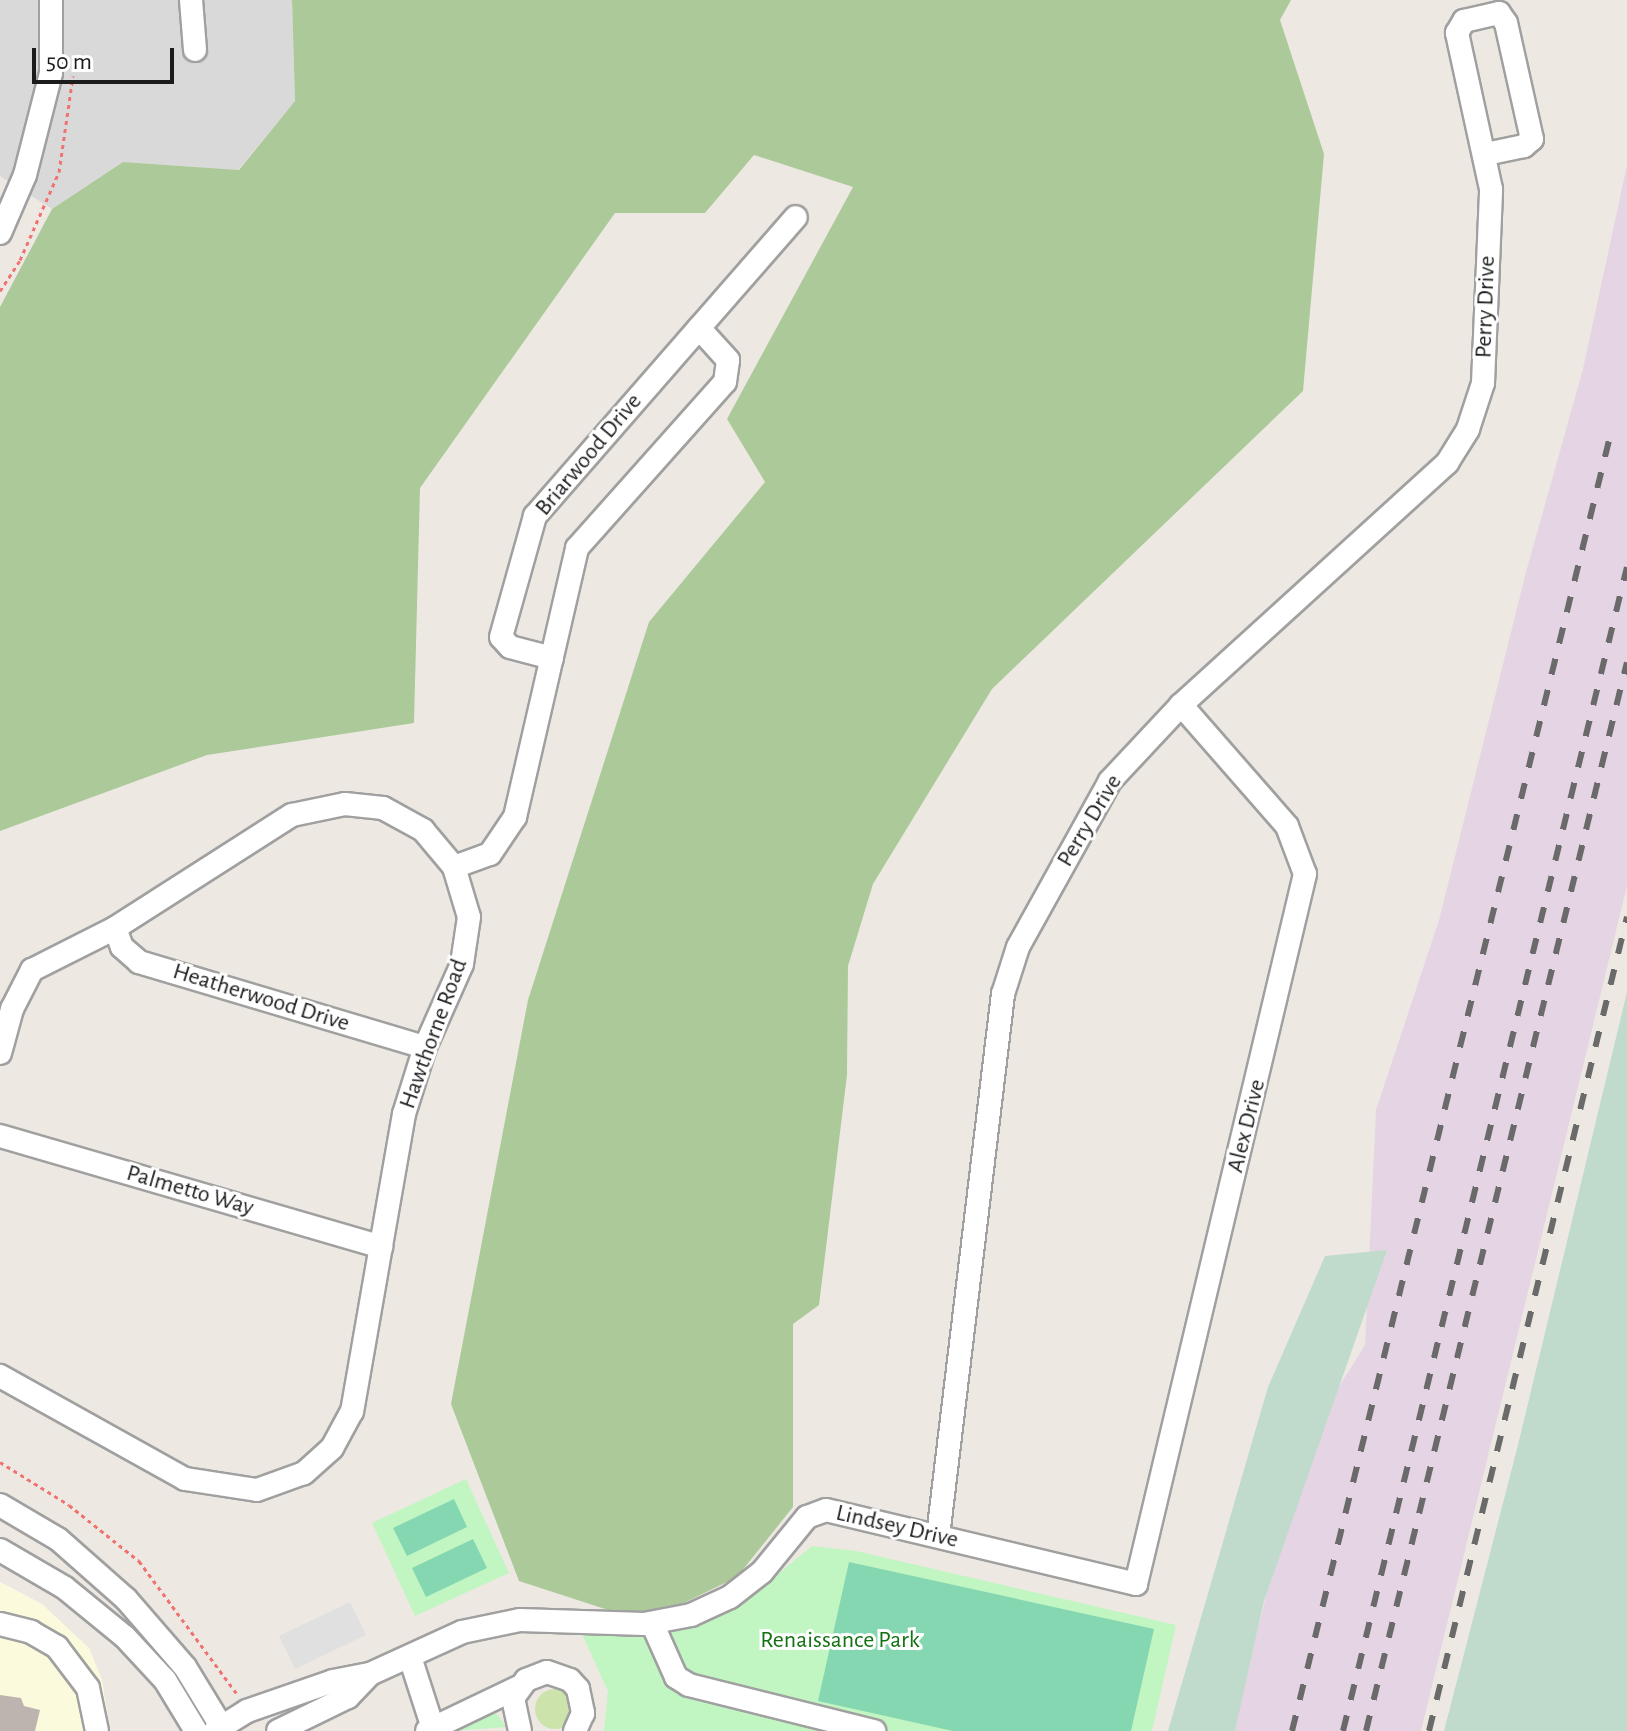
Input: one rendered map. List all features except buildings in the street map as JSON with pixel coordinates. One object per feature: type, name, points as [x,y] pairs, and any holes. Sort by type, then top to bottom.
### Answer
[{"type":"street","points":[[0,233],[25,175],[51,73],[51,0]]},
{"type":"street","points":[[191,0],[195,50]]},
{"type":"street","name":"Perry Drive","points":[[938,1536],[1003,994],[1018,947],[1110,781],[1181,705],[1447,463],[1468,429],[1483,383],[1491,189],[1485,148],[1457,33],[1464,21],[1499,13],[1506,23],[1532,139],[1524,146],[1485,148]]},
{"type":"street","name":"Briarwood Drive","points":[[552,658],[510,647],[501,637],[535,516],[796,217]]},
{"type":"street","points":[[454,867],[490,854],[515,817],[577,548],[725,382],[728,360],[699,328]]},
{"type":"street","name":"Alex Drive","points":[[1136,1584],[1305,874],[1287,826],[1181,705]]},
{"type":"street","name":"Hawthorne Road","points":[[0,1053],[32,970],[115,928],[292,815],[345,804],[383,808],[423,830],[454,867],[469,917],[462,964],[425,1047],[391,1170],[381,1247],[352,1411],[332,1448],[304,1473],[257,1490],[185,1479],[0,1376]]},
{"type":"street","name":"Heatherwood Drive","points":[[115,928],[122,947],[139,962],[425,1047]]},
{"type":"street","name":"Palmetto Way","points":[[0,1136],[381,1247]]},
{"type":"street","points":[[0,1505],[58,1539],[126,1599],[185,1667],[220,1729]]},
{"type":"street","name":"Lindsey Drive","points":[[220,1729],[247,1711],[333,1681],[370,1674],[462,1632],[520,1620],[652,1623],[691,1615],[730,1597],[762,1572],[807,1517],[826,1510],[1136,1584]]},
{"type":"street","points":[[0,1550],[65,1588],[125,1637],[165,1680],[196,1731]]},
{"type":"street","points":[[652,1623],[676,1677],[689,1685],[874,1731]]},
{"type":"street","points":[[0,1624],[31,1632],[57,1647],[80,1673],[97,1731]]},
{"type":"street","points":[[410,1657],[430,1730],[547,1672],[570,1680],[583,1700],[575,1731]]},
{"type":"street","name":"Lindsey Drive","points":[[278,1731],[348,1697],[370,1674]]},
{"type":"street","points":[[519,1687],[512,1710],[520,1731]]},
{"type":"path","points":[[0,1462],[69,1505],[139,1561],[214,1657],[247,1711]]},
{"type":"shaded area","points":[[0,0],[292,0],[295,101],[238,170],[123,162],[52,209],[0,176]]},
{"type":"shaded area","points":[[1627,165],[1627,886],[1421,1731],[1233,1731],[1303,1444],[1365,1345],[1376,1110],[1439,920],[1526,572],[1583,369]]},
{"type":"shaded area","points":[[0,1582],[42,1604],[89,1648],[102,1680],[110,1731],[0,1731]]},
{"type":"shaded area","points":[[350,1602],[366,1635],[295,1669],[279,1636]]},
{"type":"green space","points":[[292,0],[1291,0],[1280,20],[1324,154],[1303,391],[992,689],[873,884],[848,966],[847,1075],[819,1305],[793,1324],[793,1507],[737,1577],[645,1622],[519,1581],[451,1404],[528,1000],[649,622],[765,482],[727,419],[853,187],[754,155],[705,213],[615,213],[420,488],[414,723],[207,755],[0,831],[0,307],[52,209],[123,162],[239,170],[295,101]]},
{"type":"green space","points":[[1627,992],[1627,1731],[1444,1731],[1518,1445]]},
{"type":"green space","points":[[1387,1250],[1264,1601],[1235,1731],[1168,1731],[1268,1387],[1325,1256]]},
{"type":"green space","points":[[466,1479],[509,1573],[415,1616],[372,1523]]},
{"type":"green space","points":[[454,1499],[467,1527],[407,1556],[393,1528]]},
{"type":"green space","points":[[473,1539],[487,1568],[426,1597],[412,1568]]},
{"type":"green space","name":"Renaissance Park","points":[[812,1546],[856,1551],[1176,1625],[1152,1731],[604,1731],[608,1691],[582,1634],[663,1631],[714,1618],[756,1592]]},
{"type":"green space","points":[[849,1562],[1154,1629],[1131,1731],[953,1731],[818,1701]]},
{"type":"green space","points":[[555,1689],[569,1695],[575,1709],[569,1723],[555,1729],[541,1723],[535,1709],[541,1695]]},
{"type":"green space","points":[[490,1713],[497,1714],[506,1727],[451,1731]]},
{"type":"railway","points":[[1292,1731],[1610,436]]},
{"type":"railway","points":[[1343,1731],[1627,567]]},
{"type":"railway","points":[[1366,1731],[1627,662]]},
{"type":"railway","points":[[1429,1731],[1627,917]]}]
